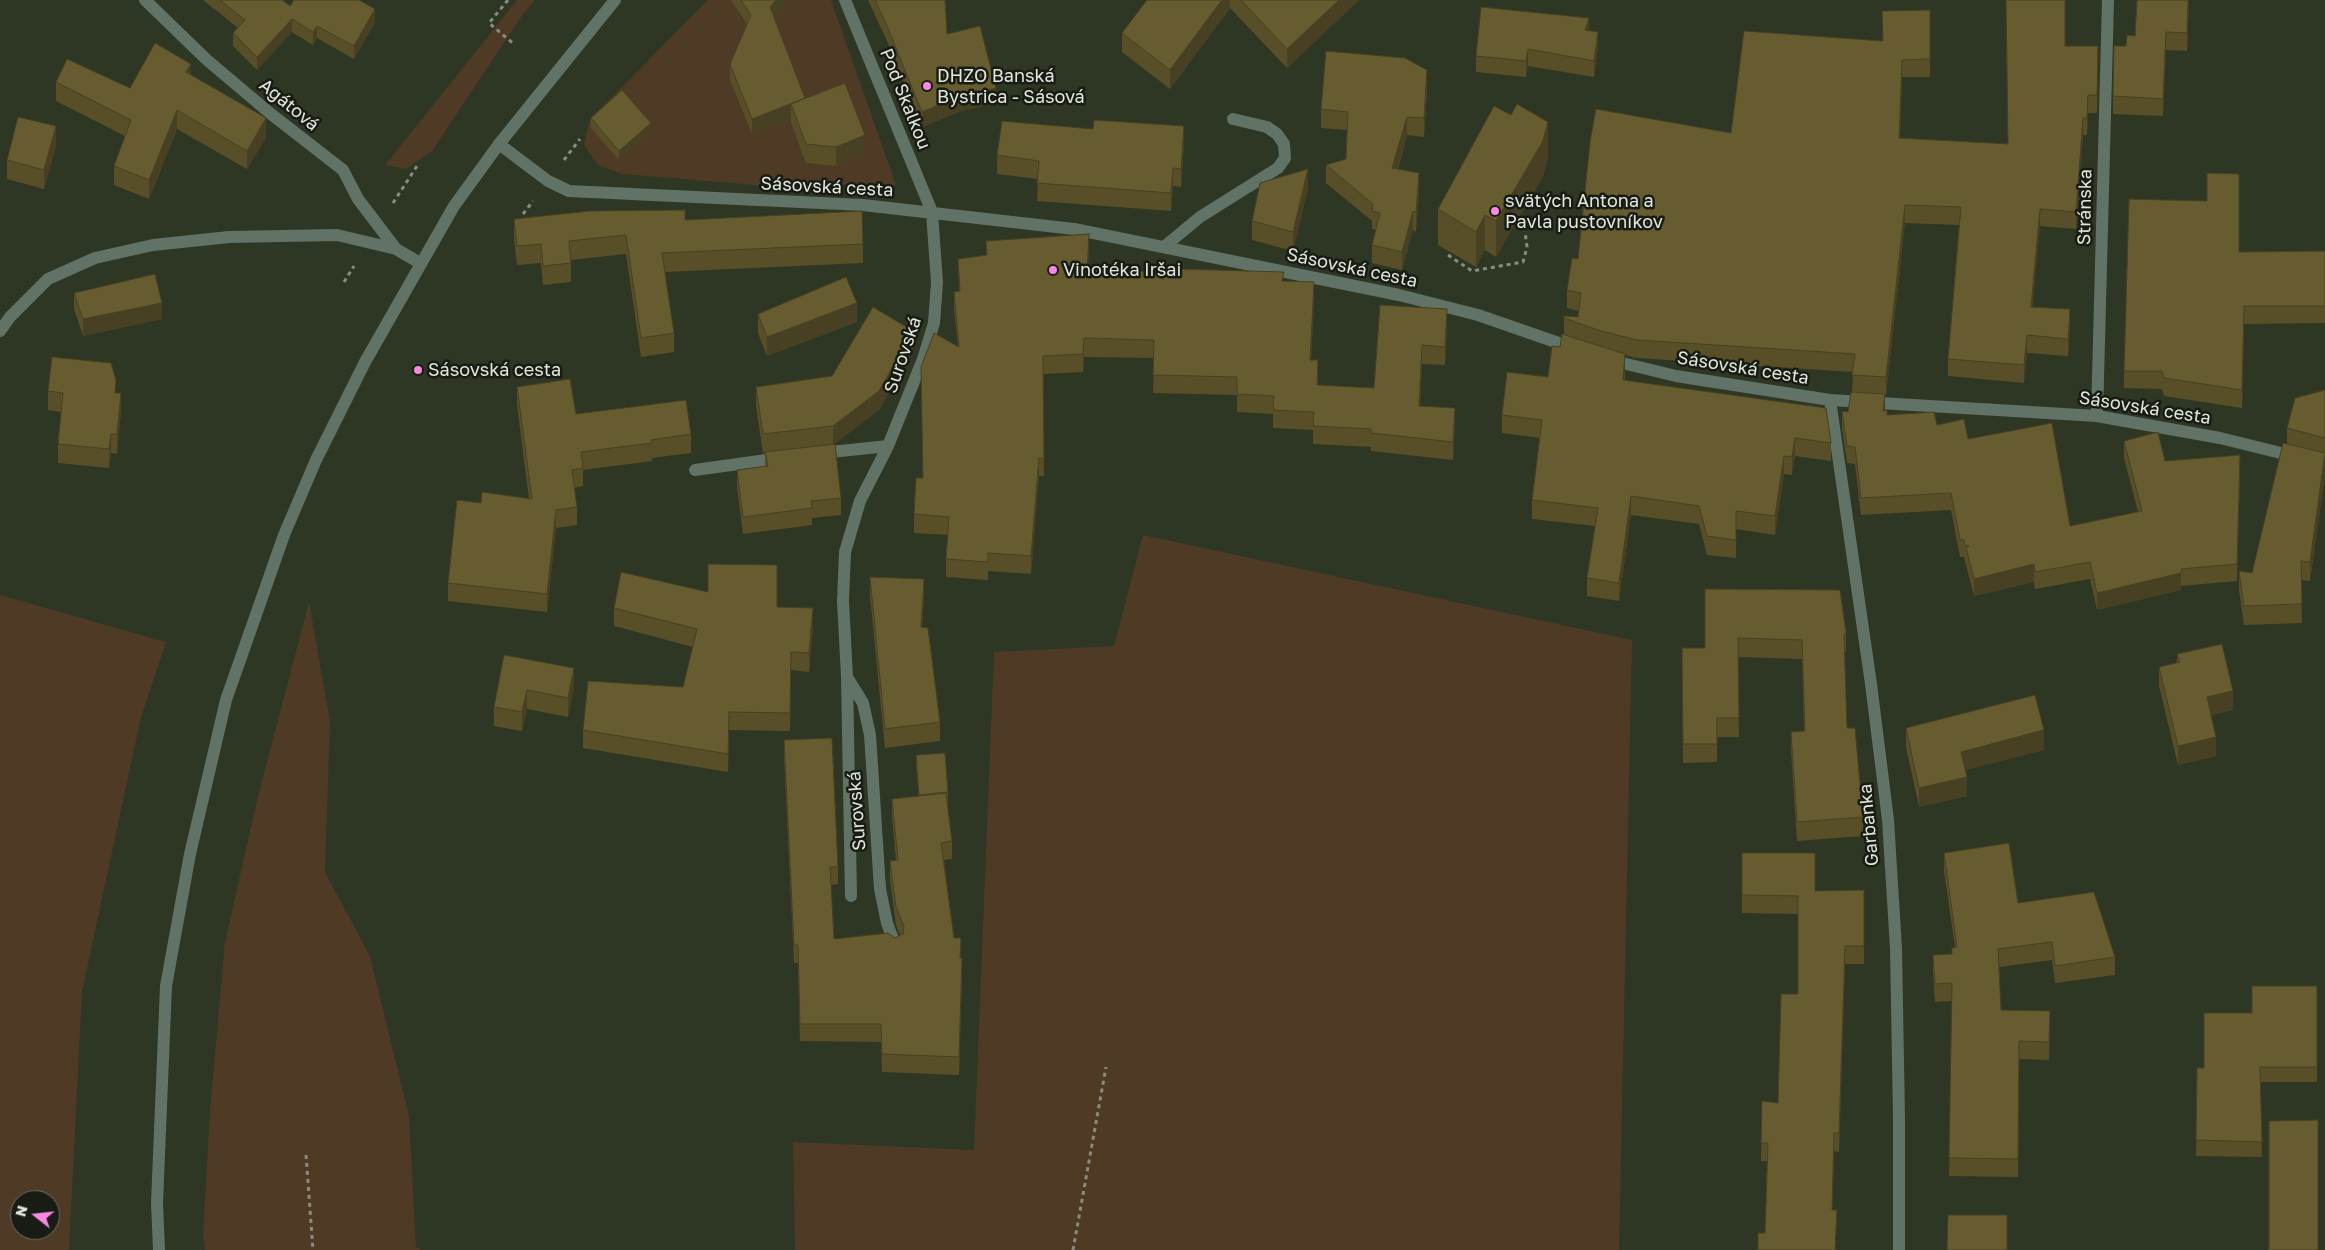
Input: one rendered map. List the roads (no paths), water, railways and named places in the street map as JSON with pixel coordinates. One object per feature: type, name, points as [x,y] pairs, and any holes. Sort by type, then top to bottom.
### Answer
[{"type":"street","name":"Agátová","points":[[145,0],[208,60],[271,114],[343,170],[358,199],[396,249]]},
{"type":"street","points":[[159,1250],[158,1204],[166,986],[190,854],[226,700],[284,535],[316,460],[365,362],[454,206],[499,144],[615,0]]},
{"type":"street","name":"Pod Skalkou","points":[[845,0],[932,212]]},
{"type":"street","name":"Stránska","points":[[2097,416],[2108,0]]},
{"type":"street","points":[[1165,246],[1200,217],[1278,168],[1285,158],[1284,144],[1277,134],[1266,128],[1233,120]]},
{"type":"street","name":"Sásovská cesta","points":[[499,144],[548,181],[569,191],[863,205],[1074,229],[1165,246],[1425,302],[1478,315],[1594,356],[1676,376],[1830,400],[2097,416],[2220,438],[2325,464]]},
{"type":"street","name":"Surovská","points":[[851,896],[847,676],[843,601],[845,552],[860,501],[888,446],[923,359],[934,323],[937,283],[932,212]]},
{"type":"street","points":[[0,331],[10,317],[48,279],[94,258],[153,245],[229,237],[338,235],[396,249],[420,263]]},
{"type":"street","name":"Garbanka","points":[[1830,400],[1871,684],[1888,820],[1896,948],[1900,1118],[1899,1250]]},
{"type":"street","points":[[696,470],[888,446]]},
{"type":"street","name":"Surovská","points":[[847,676],[863,703],[870,734],[880,889],[887,923],[896,947]]},
{"type":"place","name":"DHZO Banská Bystrica - Sásová","points":[[927,86]]},
{"type":"place","name":"svätých Antona a Pavla pustovníkov","points":[[1495,211]]},
{"type":"place","name":"Vinotéka Iršai","points":[[1053,270]]},
{"type":"place","name":"Sásovská cesta","points":[[418,370]]}]
